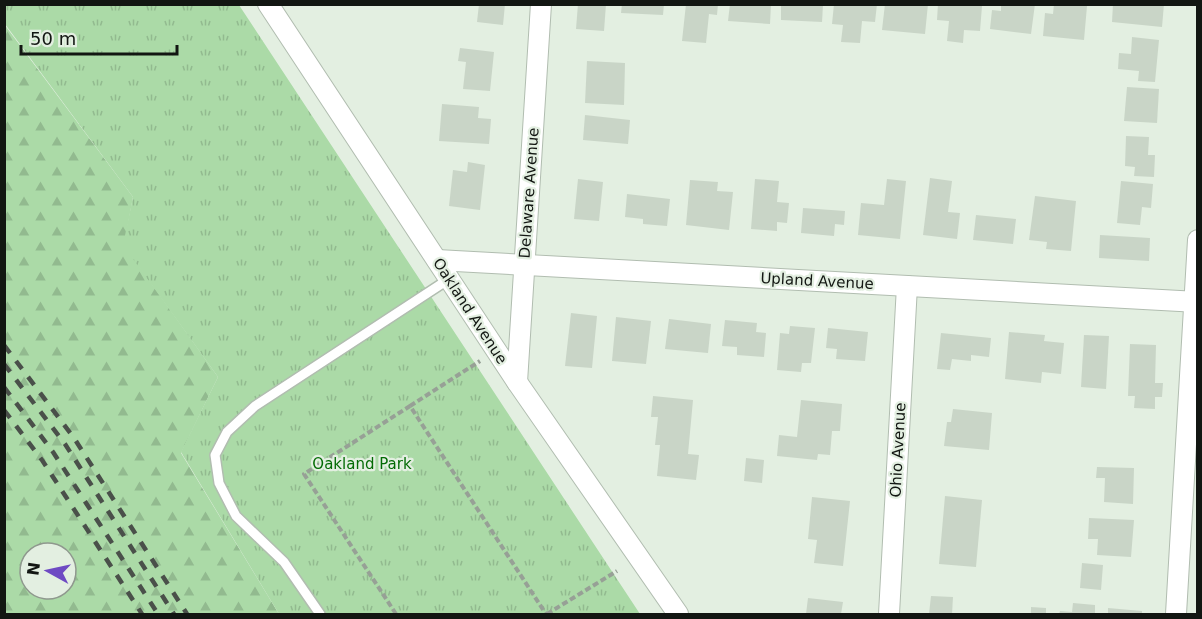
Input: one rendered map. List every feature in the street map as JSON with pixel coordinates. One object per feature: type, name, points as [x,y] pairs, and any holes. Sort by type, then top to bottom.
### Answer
[{"type":"street","name":"Oakland Avenue","points":[[268,4],[496,351],[678,615]]},
{"type":"street","name":"Delaware Avenue","points":[[517,382],[541,4]]},
{"type":"street","points":[[1176,615],[1196,302],[1197,240]]},
{"type":"street","name":"Upland Avenue","points":[[437,260],[1196,302]]},
{"type":"street","name":"Ohio Avenue","points":[[890,615],[907,286]]},
{"type":"lane","points":[[320,615],[284,562],[236,516],[219,483],[215,455],[227,432],[255,406],[450,279]]},
{"type":"path","points":[[396,615],[304,474],[496,351]]},
{"type":"path","points":[[410,406],[546,615],[617,571]]},
{"type":"green space","name":"Oakland Park","points":[[5,5],[239,5],[640,614],[279,614],[181,452],[218,377],[123,245],[133,197],[5,24]]},
{"type":"green space","points":[[4,24],[133,197],[124,245],[218,377],[181,453],[279,614],[5,614]]},
{"type":"building","points":[[479,4],[505,4],[503,25],[477,22]]},
{"type":"building","points":[[578,4],[606,4],[604,31],[576,29]]},
{"type":"building","points":[[622,4],[664,4],[663,15],[621,13]]},
{"type":"building","points":[[686,4],[718,4],[717,15],[709,14],[706,43],[682,41]]},
{"type":"building","points":[[730,4],[771,4],[770,24],[728,21]]},
{"type":"building","points":[[834,4],[877,4],[875,22],[862,21],[860,43],[841,42],[843,25],[832,24]]},
{"type":"building","points":[[885,4],[928,4],[925,34],[882,30]]},
{"type":"building","points":[[938,4],[982,6],[980,31],[964,30],[963,43],[947,41],[949,21],[937,20]]},
{"type":"building","points":[[1001,4],[1035,4],[1031,34],[990,29],[992,10],[1001,11]]},
{"type":"building","points":[[1054,4],[1087,6],[1084,40],[1043,36],[1045,13],[1053,14]]},
{"type":"building","points":[[1113,4],[1164,4],[1162,27],[1112,22]]},
{"type":"building","points":[[781,5],[823,5],[822,22],[781,20]]},
{"type":"building","points":[[1132,37],[1159,40],[1155,82],[1138,81],[1139,71],[1118,69],[1119,53],[1131,54]]},
{"type":"building","points":[[460,48],[494,52],[490,91],[463,89],[466,62],[458,61]]},
{"type":"building","points":[[587,61],[625,63],[624,105],[585,103]]},
{"type":"building","points":[[1127,87],[1159,89],[1157,123],[1124,121]]},
{"type":"building","points":[[442,104],[479,107],[478,118],[491,119],[489,144],[439,141]]},
{"type":"building","points":[[585,115],[630,120],[628,144],[583,140]]},
{"type":"building","points":[[1126,136],[1149,137],[1148,155],[1155,155],[1154,177],[1134,176],[1135,167],[1125,166]]},
{"type":"building","points":[[468,162],[485,165],[480,210],[449,206],[453,170],[467,172]]},
{"type":"building","points":[[930,178],[952,181],[948,212],[960,213],[957,239],[923,235]]},
{"type":"building","points":[[578,179],[603,182],[599,221],[574,219]]},
{"type":"building","points":[[755,179],[779,181],[777,202],[789,203],[787,223],[777,222],[777,231],[751,229]]},
{"type":"building","points":[[887,179],[906,181],[900,239],[858,235],[861,203],[884,205]]},
{"type":"building","points":[[690,180],[718,182],[717,191],[733,192],[729,230],[686,225]]},
{"type":"building","points":[[1121,181],[1153,184],[1151,208],[1142,207],[1140,225],[1117,223]]},
{"type":"building","points":[[627,194],[670,199],[667,226],[643,224],[643,219],[625,217]]},
{"type":"building","points":[[1035,196],[1076,201],[1071,251],[1046,249],[1047,242],[1029,240]]},
{"type":"building","points":[[803,208],[845,211],[844,225],[835,224],[834,236],[801,233]]},
{"type":"building","points":[[976,215],[1016,219],[1013,244],[973,240]]},
{"type":"building","points":[[1100,235],[1150,238],[1149,261],[1099,258]]},
{"type":"building","points":[[571,313],[597,316],[592,368],[565,366]]},
{"type":"building","points":[[616,317],[651,321],[646,364],[612,361]]},
{"type":"building","points":[[669,319],[711,324],[708,353],[665,349]]},
{"type":"building","points":[[725,320],[757,323],[756,332],[766,333],[764,357],[737,355],[737,347],[722,346]]},
{"type":"building","points":[[790,326],[815,328],[811,363],[802,363],[801,372],[777,370],[780,333],[789,334]]},
{"type":"building","points":[[828,328],[868,332],[865,361],[836,359],[837,349],[826,348]]},
{"type":"building","points":[[1009,332],[1045,335],[1044,341],[1064,343],[1061,374],[1042,372],[1041,383],[1005,379]]},
{"type":"building","points":[[941,333],[991,338],[989,357],[971,355],[971,361],[952,359],[950,370],[937,369]]},
{"type":"building","points":[[1084,335],[1109,336],[1106,389],[1081,387]]},
{"type":"building","points":[[1130,344],[1156,345],[1155,383],[1163,383],[1162,397],[1155,397],[1155,409],[1134,408],[1135,396],[1128,396]]},
{"type":"building","points":[[653,396],[693,400],[688,454],[699,455],[696,480],[657,476],[660,445],[655,445],[658,417],[651,417]]},
{"type":"building","points":[[801,400],[842,404],[840,431],[832,431],[830,455],[818,454],[817,460],[777,456],[779,435],[797,437]]},
{"type":"building","points":[[953,409],[992,413],[989,450],[944,446],[947,422],[951,422]]},
{"type":"building","points":[[746,458],[764,460],[762,483],[744,481]]},
{"type":"building","points":[[1097,467],[1134,468],[1133,504],[1104,502],[1105,478],[1096,478]]},
{"type":"building","points":[[945,496],[982,500],[976,567],[939,564]]},
{"type":"building","points":[[812,497],[850,501],[843,566],[814,563],[817,540],[808,539]]},
{"type":"building","points":[[1089,518],[1134,520],[1131,557],[1097,555],[1098,539],[1088,539]]},
{"type":"building","points":[[1082,563],[1103,565],[1101,590],[1080,588]]},
{"type":"building","points":[[931,596],[953,597],[952,614],[929,614]]},
{"type":"building","points":[[808,598],[843,602],[841,614],[806,614]]},
{"type":"building","points":[[1073,603],[1095,605],[1095,614],[1059,614],[1060,611],[1072,612]]},
{"type":"building","points":[[1031,607],[1046,608],[1046,614],[1031,614]]},
{"type":"building","points":[[1108,608],[1142,611],[1142,614],[1108,614]]},
{"type":"railway","points":[[4,345],[74,438],[187,614]]},
{"type":"railway","points":[[4,364],[65,444],[174,614]]},
{"type":"railway","points":[[4,387],[53,452],[158,614]]},
{"type":"railway","points":[[4,410],[42,460],[142,614]]}]
